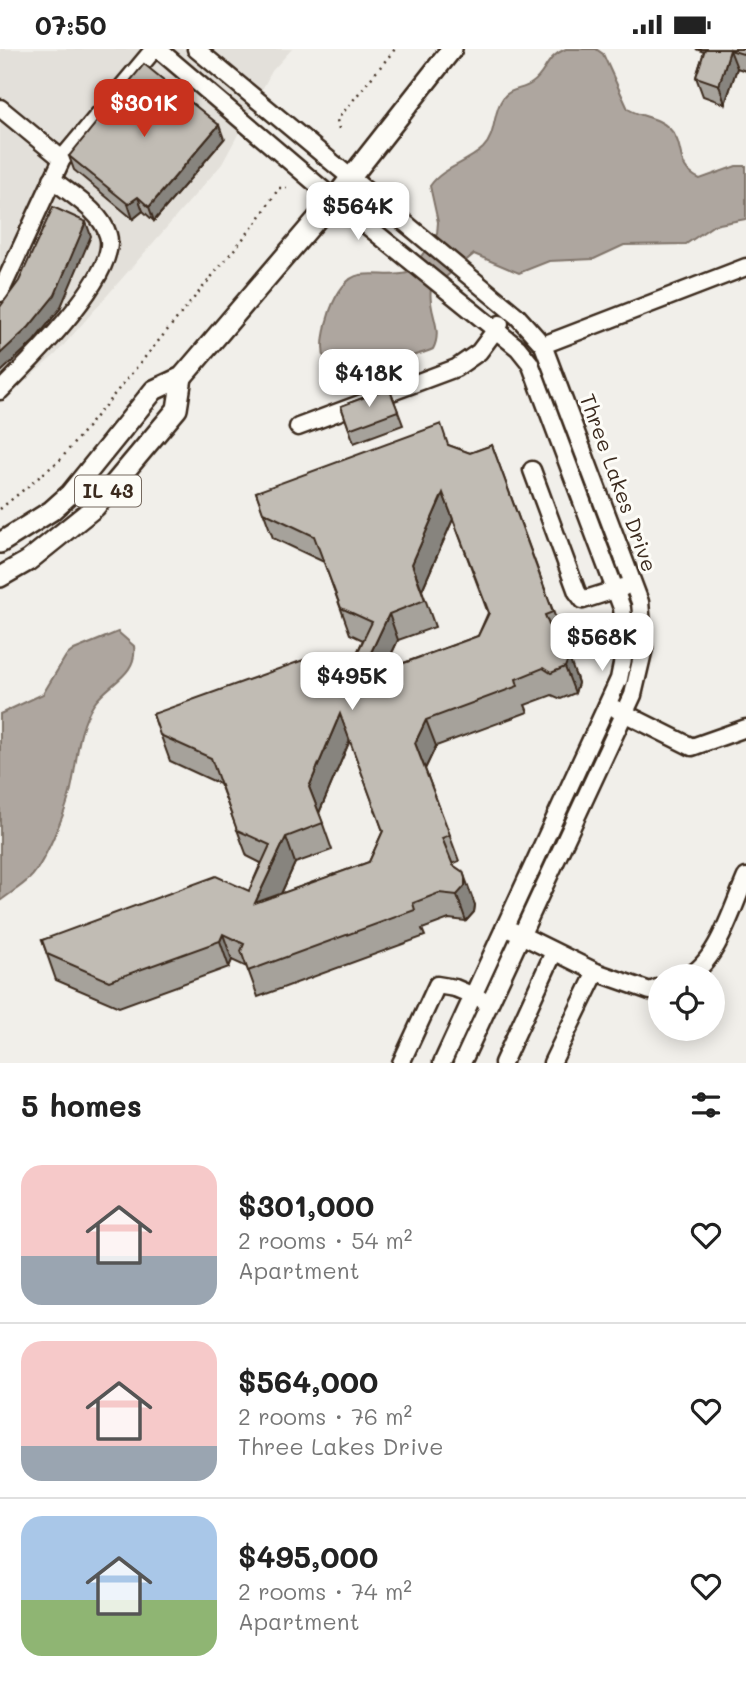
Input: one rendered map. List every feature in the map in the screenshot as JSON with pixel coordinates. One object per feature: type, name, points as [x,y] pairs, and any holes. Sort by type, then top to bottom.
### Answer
[{"type":"main road","name":"IL 43","points":[[0,543],[51,512],[70,495],[154,390],[182,377],[352,178],[452,49]]},
{"type":"main road","name":"IL 43","points":[[0,577],[28,561],[94,507],[177,409],[182,377]]},
{"type":"street","points":[[0,293],[62,159],[156,49]]},
{"type":"street","name":"Three Lakes Drive","points":[[156,49],[334,199],[518,348],[535,372],[626,627],[626,659],[607,705],[442,1063]]},
{"type":"street","name":"Three Lakes Drive","points":[[196,49],[511,311],[543,345],[632,583],[643,620],[642,665],[624,713],[462,1063]]},
{"type":"street","points":[[0,108],[62,159]]},
{"type":"street","points":[[0,390],[30,361],[78,305],[110,255],[109,236],[101,221],[52,179]]},
{"type":"street","points":[[543,345],[746,267]]},
{"type":"street","points":[[298,427],[456,368],[479,352],[511,311]]},
{"type":"street","points":[[531,470],[577,592],[583,600],[632,583]]},
{"type":"street","points":[[607,705],[692,747],[746,729]]},
{"type":"street","points":[[703,964],[711,954],[746,877]]},
{"type":"street","points":[[505,927],[596,972],[648,990]]},
{"type":"street","points":[[503,1063],[554,952]]},
{"type":"street","points":[[552,1063],[596,972]]},
{"type":"street","points":[[401,1063],[438,985],[456,988],[490,1004]]},
{"type":"path","points":[[339,129],[337,120],[395,49]]},
{"type":"path","points":[[0,509],[68,451],[256,223],[279,188],[287,188]]},
{"type":"shaded area","points":[[0,49],[292,49],[272,71],[222,164],[56,354],[0,403]]},
{"type":"shaded area","points":[[566,49],[596,49],[603,54],[628,109],[669,128],[678,141],[686,168],[692,174],[700,179],[736,166],[746,166],[746,219],[714,225],[686,244],[624,245],[594,259],[549,261],[519,273],[474,254],[431,289],[431,305],[437,334],[433,349],[352,368],[339,367],[325,360],[323,350],[326,324],[343,286],[360,275],[398,275],[410,272],[437,234],[438,222],[430,186],[441,174],[483,148],[503,98],[509,92],[532,83],[554,56]]},
{"type":"shaded area","points":[[118,632],[134,646],[131,664],[127,672],[94,704],[83,726],[66,805],[41,863],[27,881],[0,901],[0,714],[43,694],[66,656],[74,650]]},
{"type":"building","points":[[705,49],[746,49],[746,55],[730,50],[719,85],[696,77]]},
{"type":"building","points":[[144,64],[219,125],[149,207],[138,197],[128,204],[69,156]]},
{"type":"building","points":[[53,207],[86,222],[55,295],[29,327],[0,354],[0,307],[19,281]]},
{"type":"building","points":[[389,388],[398,411],[349,429],[341,406]]},
{"type":"building","points":[[441,424],[448,445],[470,453],[492,445],[553,612],[545,615],[556,642],[566,649],[569,657],[565,667],[551,673],[543,668],[516,679],[518,686],[426,720],[415,743],[450,835],[442,838],[453,865],[463,872],[465,878],[465,886],[457,895],[439,893],[413,903],[415,910],[248,971],[241,951],[244,944],[223,934],[220,941],[109,981],[47,954],[42,940],[216,876],[249,891],[270,845],[237,830],[211,758],[160,735],[153,714],[320,654],[350,668],[372,622],[341,608],[314,536],[263,512],[256,492]],"holes":[[[443,493],[489,613],[478,636],[358,680],[389,614],[425,600],[412,564]],[[340,714],[383,831],[369,862],[255,903],[286,837],[323,823],[309,787]]]}]
